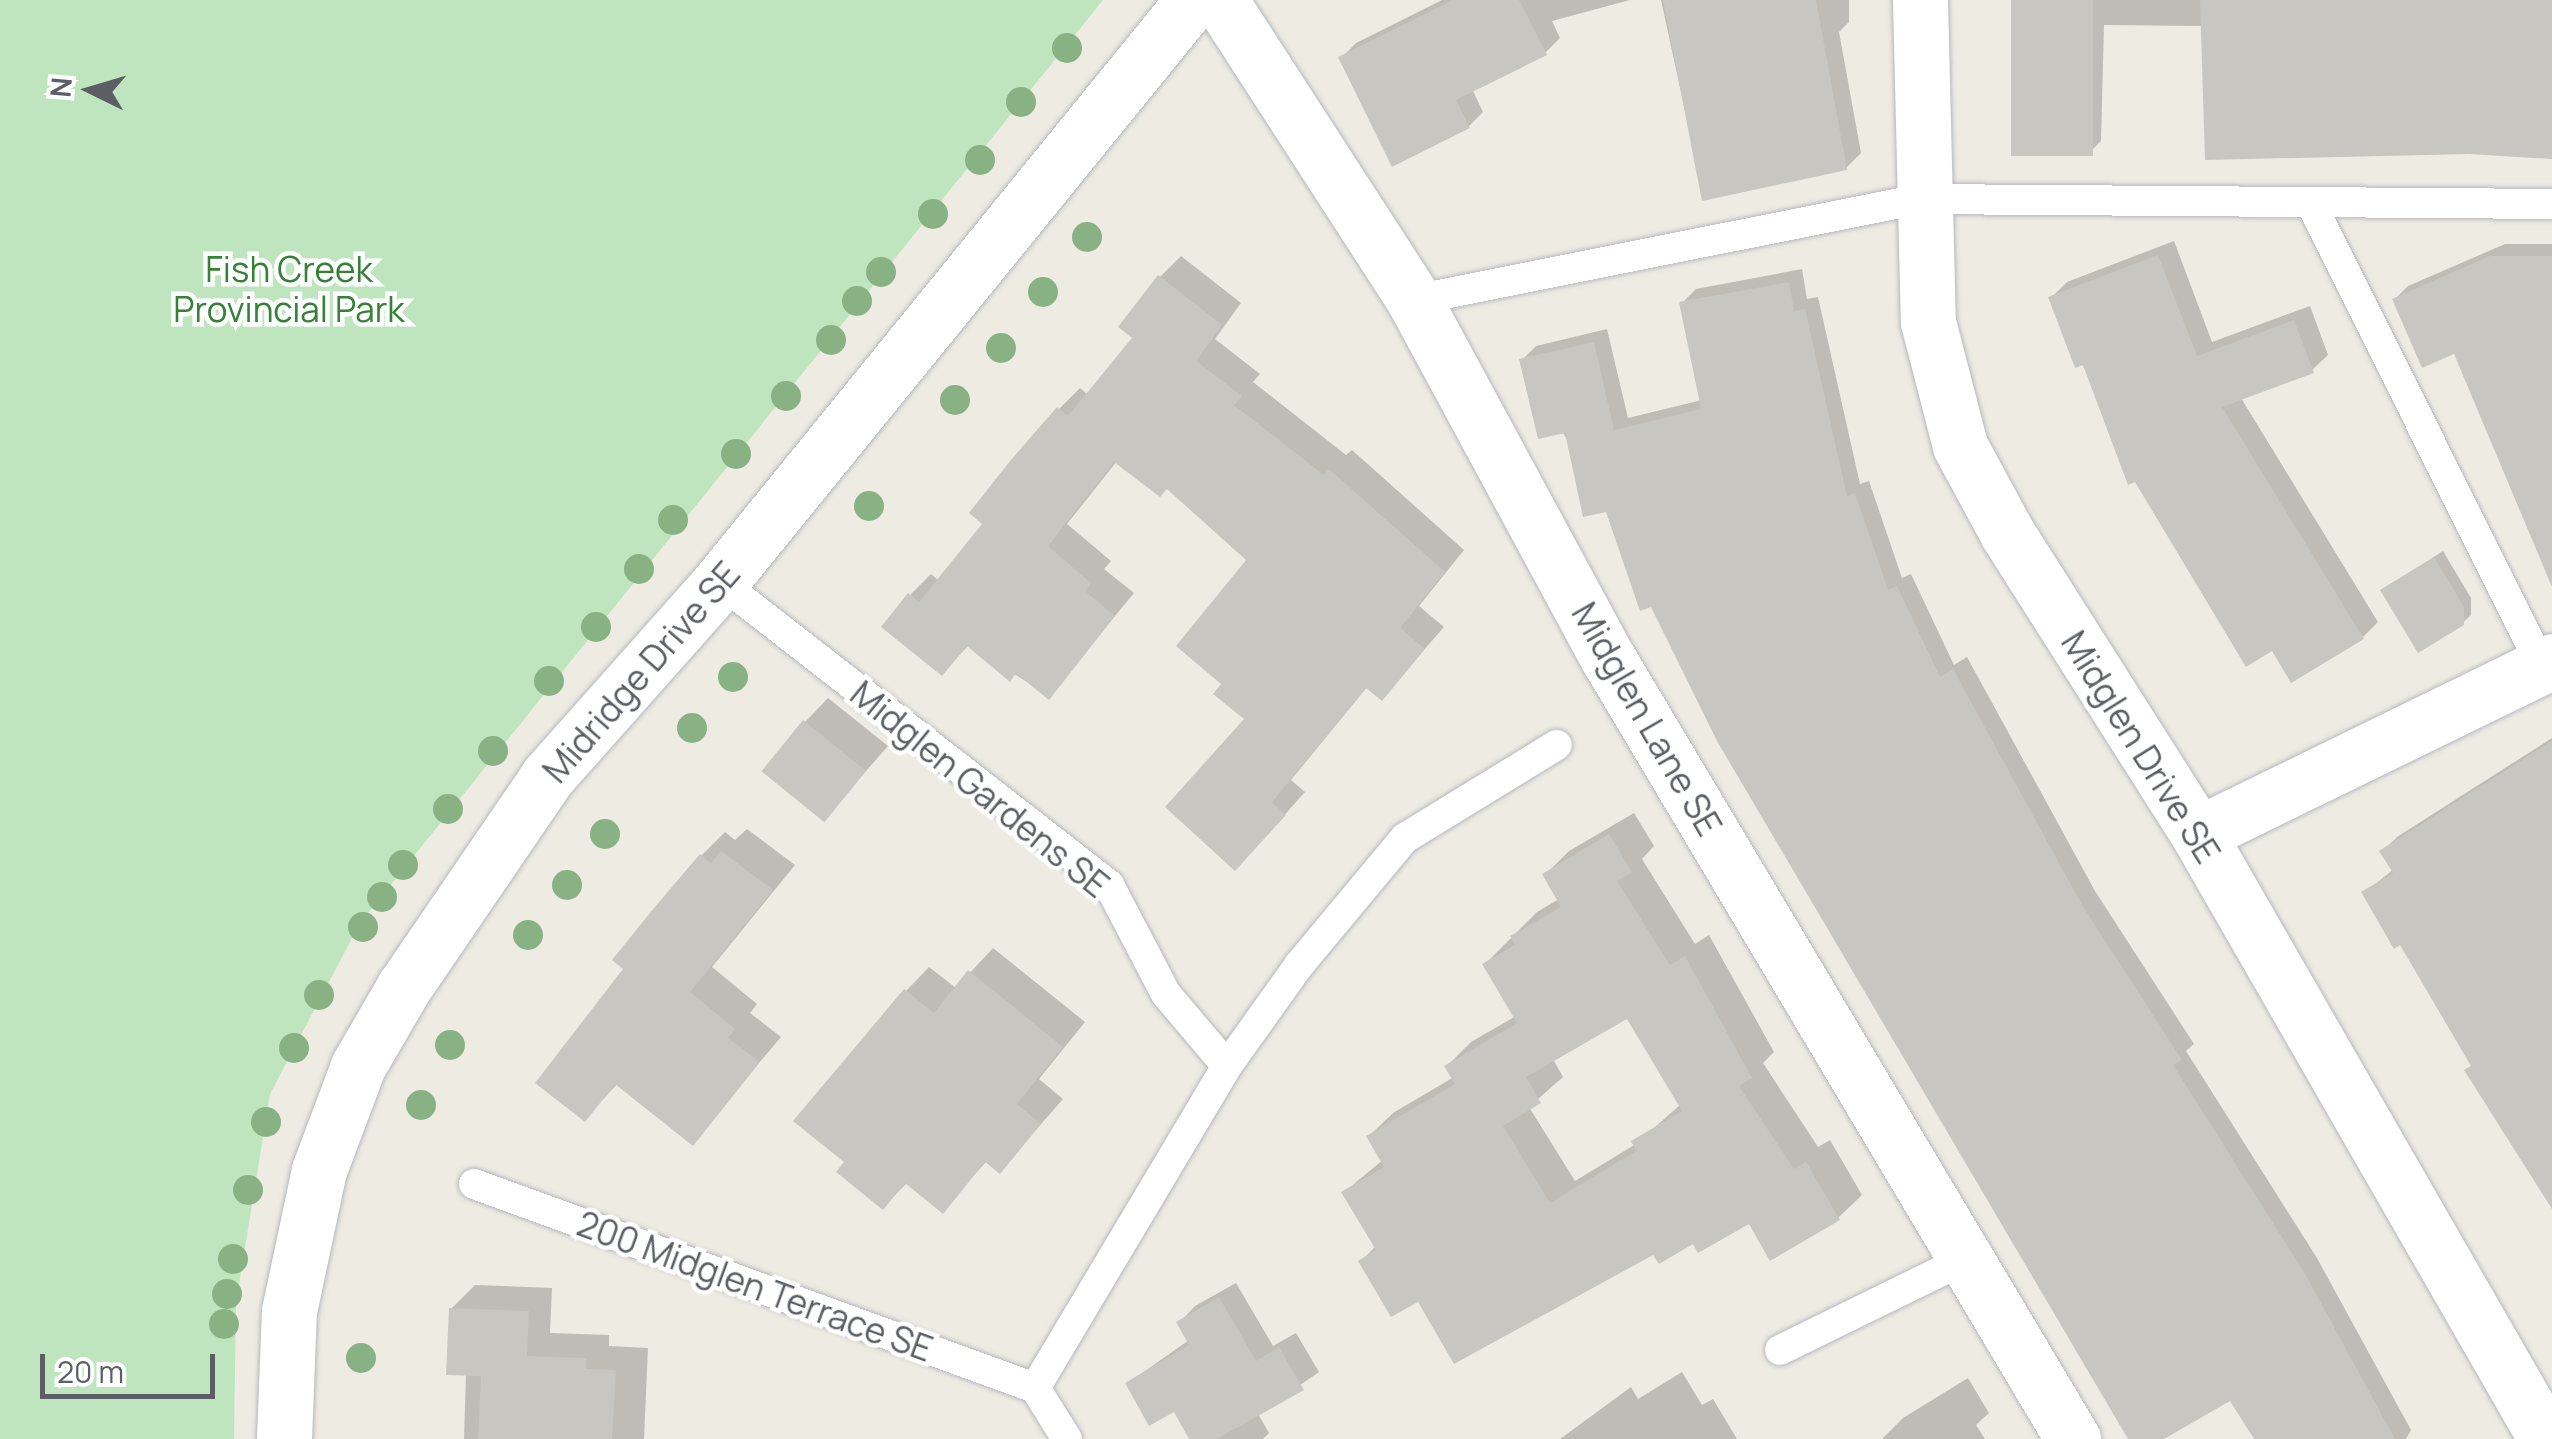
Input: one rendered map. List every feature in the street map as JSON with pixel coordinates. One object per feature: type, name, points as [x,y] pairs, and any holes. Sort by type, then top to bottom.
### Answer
[{"type":"street","name":"Midridge Drive SE","points":[[284,1439],[288,1311],[318,1170],[358,1066],[404,987],[548,776],[720,582],[1193,0]]},
{"type":"street","name":"Midglen Lane SE","points":[[1220,0],[1414,300],[1609,660],[2074,1439]]},
{"type":"street","name":"Midglen Drive SE","points":[[1920,0],[1920,199],[1928,322],[1960,446],[2007,534],[2198,834],[2546,1439]]},
{"type":"street","points":[[2198,834],[2548,670]]},
{"type":"lane","points":[[1414,300],[1920,199],[2552,204]]},
{"type":"lane","points":[[2311,203],[2548,670]]},
{"type":"lane","name":"Midglen Gardens SE","points":[[720,582],[1109,885],[1166,994],[1227,1066]]},
{"type":"lane","points":[[1067,1439],[1035,1388],[1227,1066],[1299,965],[1405,838],[1557,745]]},
{"type":"lane","name":"200 Midglen Terrace SE","points":[[474,1184],[1035,1388]]},
{"type":"lane","points":[[1780,1350],[1968,1258]]},
{"type":"green space","name":"Fish Creek Provincial Park","points":[[0,0],[1103,0],[360,923],[270,1094],[236,1303],[234,1439],[0,1439]]},
{"type":"building","points":[[1453,0],[1519,0],[1547,55],[1456,100],[1470,128],[1392,167],[1338,57]]},
{"type":"building","points":[[1663,0],[1816,0],[1847,170],[1702,201]]},
{"type":"building","points":[[2011,0],[2093,0],[2093,156],[2011,156]]},
{"type":"building","points":[[2200,0],[2552,0],[2552,159],[2469,154],[2205,160]]},
{"type":"building","points":[[2158,255],[2197,356],[2294,320],[2314,373],[2222,407],[2364,639],[2291,683],[2272,651],[2246,667],[2135,482],[2128,485],[2083,365],[2075,368],[2048,297]]},
{"type":"building","points":[[2490,256],[2552,256],[2552,587],[2454,354],[2422,368],[2392,299]]},
{"type":"building","points":[[1158,275],[1222,325],[1196,361],[1242,396],[1234,405],[1324,475],[1329,469],[1445,572],[1400,628],[1425,649],[1382,701],[1366,688],[1272,802],[1286,815],[1235,871],[1165,807],[1244,719],[1213,694],[1221,684],[1176,646],[1246,560],[1167,489],[1160,497],[1114,462],[1048,546],[1091,583],[1085,591],[1115,616],[1049,700],[1016,673],[1010,682],[967,646],[942,676],[881,627],[908,593],[919,602],[982,524],[969,513],[1010,461],[1057,407],[1068,416],[1132,338],[1118,327]]},
{"type":"building","points":[[1789,282],[1794,311],[1805,309],[1847,496],[1855,493],[1888,590],[1897,586],[1940,677],[1953,669],[2082,905],[2182,1060],[2173,1065],[2304,1272],[2395,1439],[2254,1439],[2230,1401],[2164,1439],[2128,1439],[1717,741],[1651,607],[1640,611],[1606,512],[1583,517],[1565,433],[1538,439],[1519,359],[1594,342],[1614,430],[1701,409],[1679,302]]},
{"type":"building","points":[[2434,557],[2464,607],[2464,625],[2418,653],[2380,590]]},
{"type":"building","points":[[803,720],[866,771],[824,822],[761,771]]},
{"type":"building","points":[[2552,741],[2552,1209],[2464,1070],[2471,1066],[2400,945],[2394,949],[2361,892],[2393,873],[2379,851]]},
{"type":"building","points":[[1609,834],[1632,872],[1617,881],[1670,965],[1685,956],[1752,1078],[1739,1086],[1794,1169],[1806,1162],[1840,1220],[1770,1261],[1749,1224],[1698,1253],[1693,1244],[1659,1264],[1653,1255],[1454,1364],[1418,1302],[1391,1317],[1358,1261],[1376,1250],[1341,1192],[1384,1167],[1366,1136],[1455,1084],[1444,1066],[1517,1023],[1482,964],[1515,945],[1510,936],[1561,907],[1542,874]],"holes":[[[1627,1019],[1682,1111],[1631,1141],[1636,1151],[1550,1203],[1503,1126],[1541,1103],[1526,1077]]]},
{"type":"building","points":[[721,851],[773,890],[690,992],[735,1029],[728,1038],[760,1062],[693,1146],[615,1084],[585,1122],[535,1083],[623,969],[612,960],[700,854],[711,863]]},
{"type":"building","points":[[968,970],[1063,1047],[1017,1104],[1041,1124],[1000,1174],[985,1162],[943,1214],[905,1183],[883,1210],[836,1172],[844,1162],[793,1121],[904,989],[934,1013]]},
{"type":"building","points":[[1219,1297],[1256,1361],[1279,1347],[1304,1390],[1217,1439],[1189,1439],[1174,1412],[1149,1426],[1125,1383],[1189,1345],[1176,1322]]},
{"type":"building","points":[[449,1308],[529,1311],[527,1356],[586,1358],[586,1369],[616,1370],[612,1439],[478,1439],[481,1376],[446,1375]]}]
